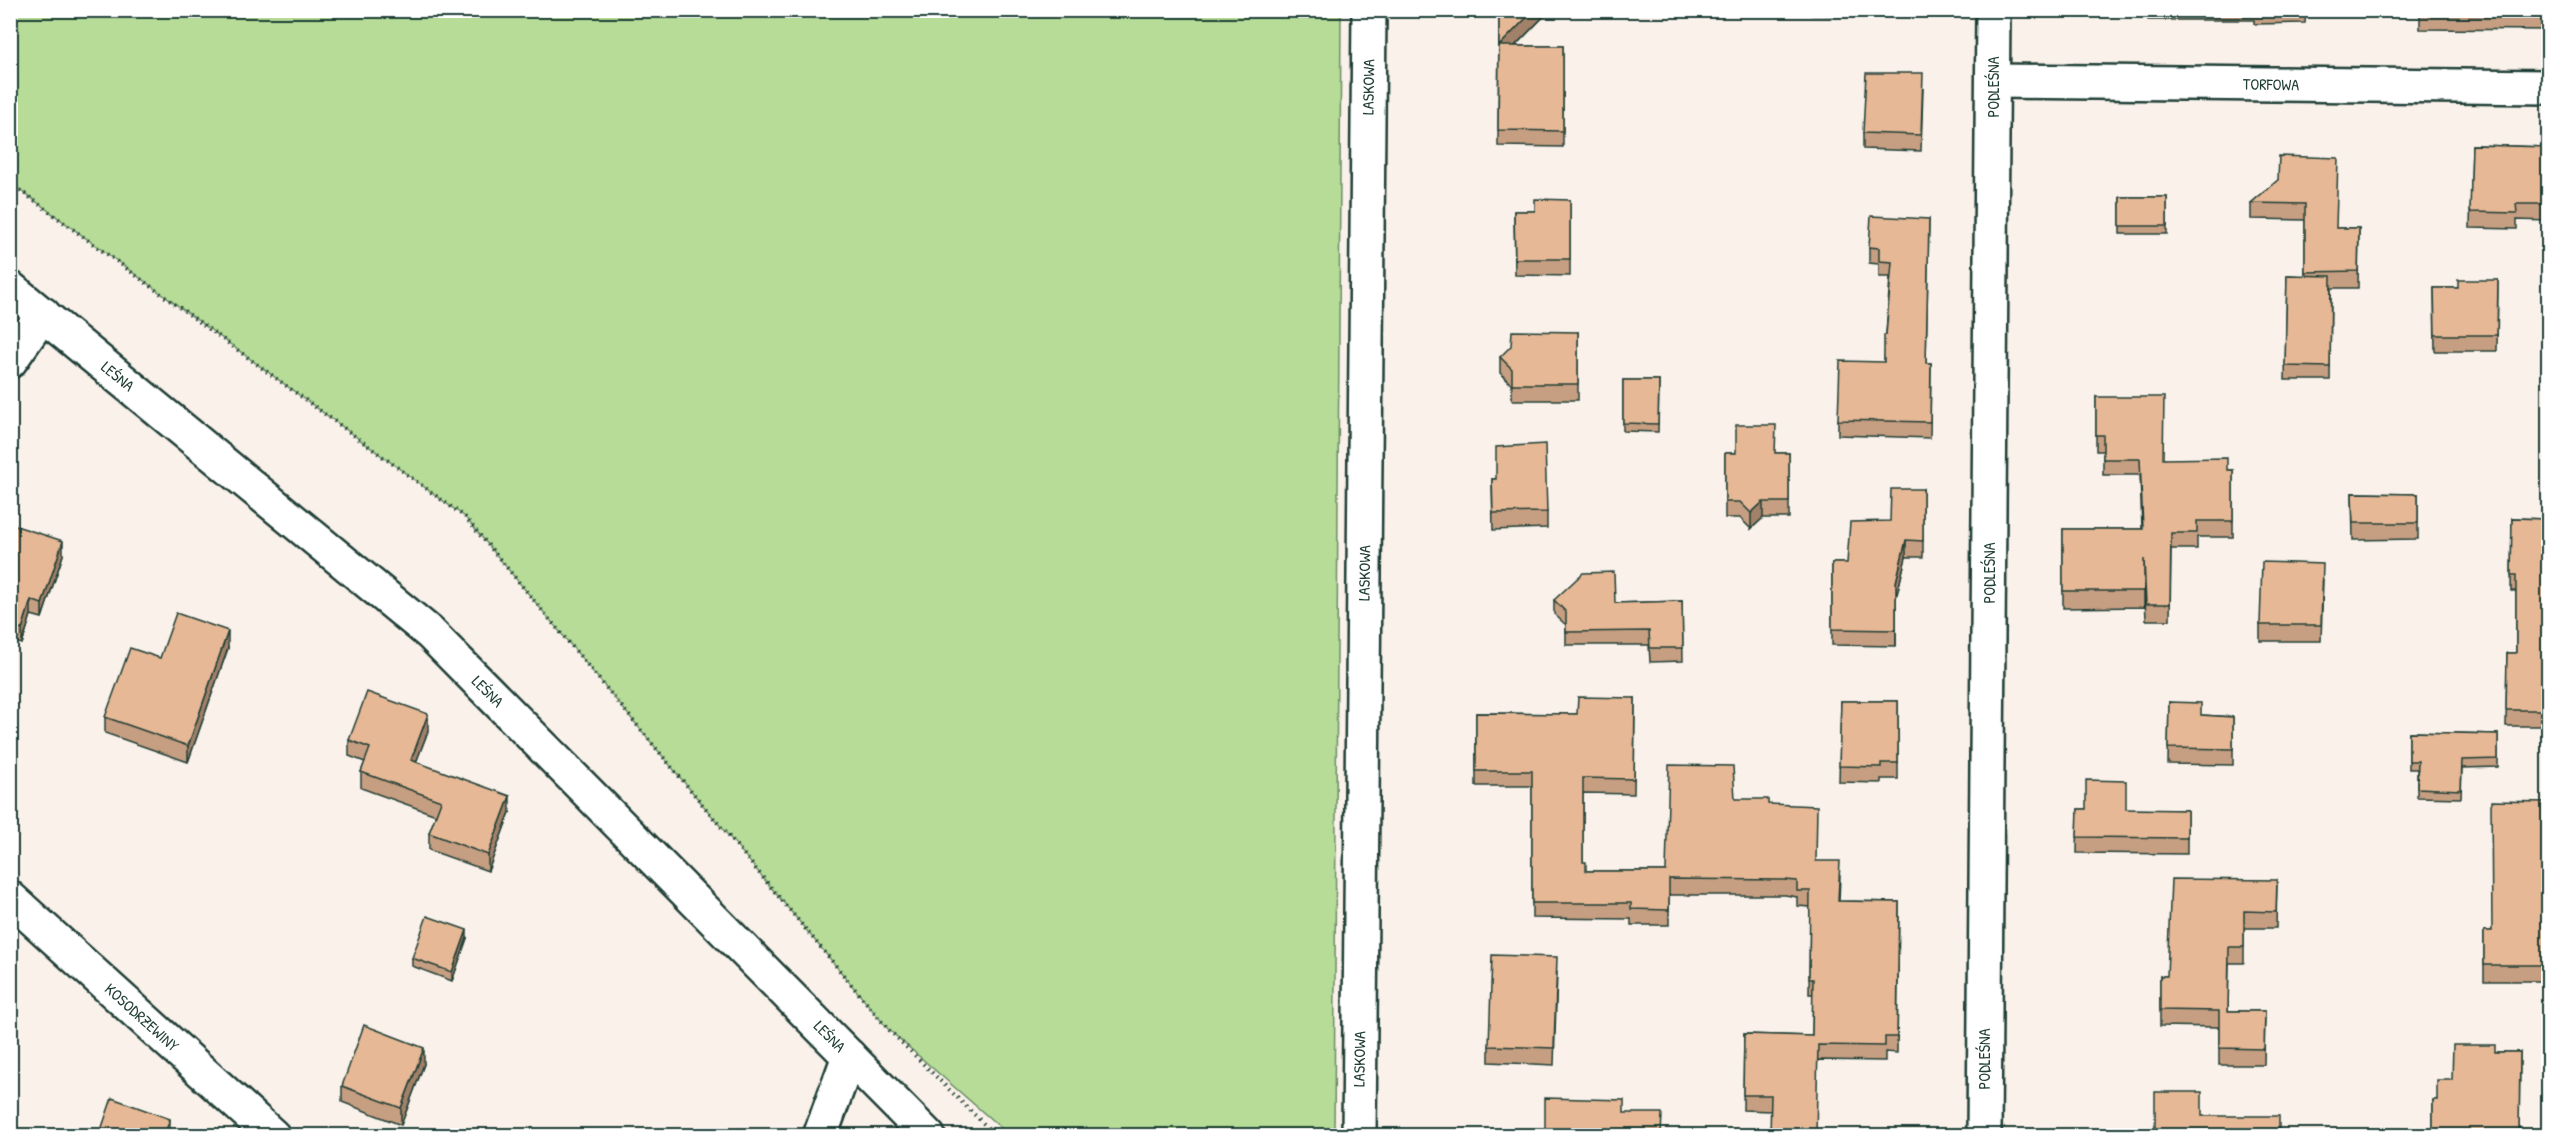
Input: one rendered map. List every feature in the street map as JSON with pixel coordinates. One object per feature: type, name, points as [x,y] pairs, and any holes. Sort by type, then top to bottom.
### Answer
[{"type":"street","name":"LASKOWA","points":[[1359,1136],[1369,10]]},
{"type":"street","name":"PODLEŚNA","points":[[1984,1136],[1993,10]]},
{"type":"street","name":"TORFOWA","points":[[1993,81],[2548,87]]},
{"type":"street","name":"LEŚNA","points":[[10,288],[430,633],[928,1136]]},
{"type":"street","points":[[10,361],[43,314]]},
{"type":"street","name":"KOSODRZEWINY","points":[[10,898],[273,1136]]},
{"type":"street","points":[[820,1136],[849,1056]]},
{"type":"path","points":[[10,183],[465,517],[888,1029],[996,1136]]},
{"type":"green space","points":[[11,10],[1341,11],[1334,1135],[1009,1135],[888,1029],[465,517],[11,183]]},
{"type":"building","points":[[1499,10],[1534,10],[1499,46]]},
{"type":"building","points":[[2420,10],[2548,10],[2548,14],[2420,13]]},
{"type":"building","points":[[1499,46],[1563,46],[1563,131],[1498,130]]},
{"type":"building","points":[[1866,73],[1923,73],[1921,135],[1863,133]]},
{"type":"building","points":[[2472,145],[2548,147],[2548,204],[2516,204],[2517,213],[2470,212]]},
{"type":"building","points":[[2279,156],[2338,158],[2336,228],[2359,228],[2358,271],[2305,272],[2305,204],[2251,203],[2278,180]]},
{"type":"building","points":[[2120,197],[2167,197],[2167,226],[2120,226]]},
{"type":"building","points":[[1535,199],[1570,200],[1570,259],[1515,259],[1514,211],[1535,211]]},
{"type":"building","points":[[1871,216],[1929,219],[1926,363],[1931,363],[1930,422],[1838,420],[1840,361],[1884,362],[1884,335],[1886,335],[1892,262],[1879,261],[1879,248],[1869,247]]},
{"type":"building","points":[[2287,275],[2331,276],[2330,367],[2285,366]]},
{"type":"building","points":[[2458,280],[2498,280],[2497,335],[2435,335],[2434,288],[2458,288]]},
{"type":"building","points":[[1512,331],[1578,332],[1578,384],[1512,384],[1512,369],[1500,357],[1511,346]]},
{"type":"building","points":[[1623,380],[1659,380],[1658,424],[1623,423]]},
{"type":"building","points":[[2096,397],[2164,397],[2163,459],[2227,458],[2227,470],[2233,470],[2233,521],[2197,521],[2197,533],[2171,533],[2170,604],[2146,604],[2144,559],[2144,591],[2063,591],[2063,529],[2143,529],[2140,459],[2103,459],[2103,435],[2096,435]]},
{"type":"building","points":[[1736,425],[1776,425],[1775,453],[1789,453],[1789,502],[1763,502],[1751,513],[1740,502],[1725,502],[1725,453],[1736,453]]},
{"type":"building","points":[[1545,444],[1547,512],[1493,513],[1492,479],[1496,479],[1496,447]]},
{"type":"building","points":[[1891,489],[1923,489],[1923,541],[1906,540],[1896,582],[1896,630],[1832,629],[1832,563],[1847,563],[1850,522],[1890,521]]},
{"type":"building","points":[[2352,493],[2418,494],[2418,523],[2353,523]]},
{"type":"building","points":[[2512,518],[2548,519],[2548,710],[2506,710],[2507,653],[2516,653],[2516,575],[2511,575]]},
{"type":"building","points":[[10,524],[63,541],[42,604],[31,600],[22,629],[10,626]]},
{"type":"building","points":[[2262,562],[2323,564],[2321,625],[2260,625]]},
{"type":"building","points":[[1614,572],[1615,603],[1682,601],[1683,648],[1650,648],[1649,631],[1566,632],[1566,612],[1554,600],[1583,573]]},
{"type":"building","points":[[176,613],[228,631],[188,746],[105,717],[130,648],[160,658]]},
{"type":"building","points":[[367,692],[428,714],[411,760],[510,796],[488,855],[429,833],[441,801],[361,772],[370,748],[349,740]]},
{"type":"building","points":[[1578,697],[1635,698],[1634,779],[1583,778],[1583,862],[1586,862],[1586,871],[1666,871],[1669,765],[1733,766],[1735,799],[1768,799],[1768,804],[1817,806],[1816,861],[1840,861],[1838,901],[1899,902],[1897,1037],[1885,1037],[1885,1046],[1818,1045],[1816,1136],[1770,1136],[1771,1095],[1743,1095],[1744,1034],[1812,1036],[1813,979],[1809,979],[1810,891],[1797,891],[1797,881],[1669,879],[1669,910],[1631,909],[1631,903],[1532,903],[1532,771],[1476,771],[1476,713],[1577,714]]},
{"type":"building","points":[[1841,701],[1898,701],[1898,763],[1881,763],[1881,767],[1839,766]]},
{"type":"building","points":[[2169,702],[2201,703],[2201,715],[2233,717],[2233,749],[2168,748]]},
{"type":"building","points":[[2409,732],[2498,734],[2498,759],[2462,760],[2461,790],[2417,788],[2418,761],[2409,761]]},
{"type":"building","points":[[2086,780],[2126,781],[2126,809],[2187,810],[2187,838],[2077,837],[2078,809],[2086,809]]},
{"type":"building","points":[[2491,801],[2547,802],[2548,944],[2546,965],[2484,965],[2484,931],[2492,931]]},
{"type":"building","points":[[2171,879],[2277,880],[2276,912],[2244,911],[2244,947],[2229,947],[2228,1011],[2265,1011],[2264,1049],[2219,1048],[2219,1011],[2160,1010],[2160,976],[2167,976]]},
{"type":"building","points":[[427,916],[467,930],[452,972],[412,958]]},
{"type":"building","points":[[1492,955],[1557,957],[1554,1048],[1489,1046]]},
{"type":"building","points":[[364,1025],[424,1048],[401,1108],[342,1086]]},
{"type":"building","points":[[2453,1045],[2495,1045],[2495,1052],[2520,1052],[2519,1133],[2433,1133],[2433,1100],[2437,1100],[2437,1080],[2452,1080]]},
{"type":"building","points":[[2155,1092],[2202,1092],[2202,1116],[2279,1116],[2279,1136],[2155,1136]]},
{"type":"building","points":[[112,1098],[170,1119],[164,1136],[99,1136]]},
{"type":"building","points":[[1545,1098],[1624,1100],[1624,1113],[1662,1113],[1661,1136],[1545,1136]]}]
